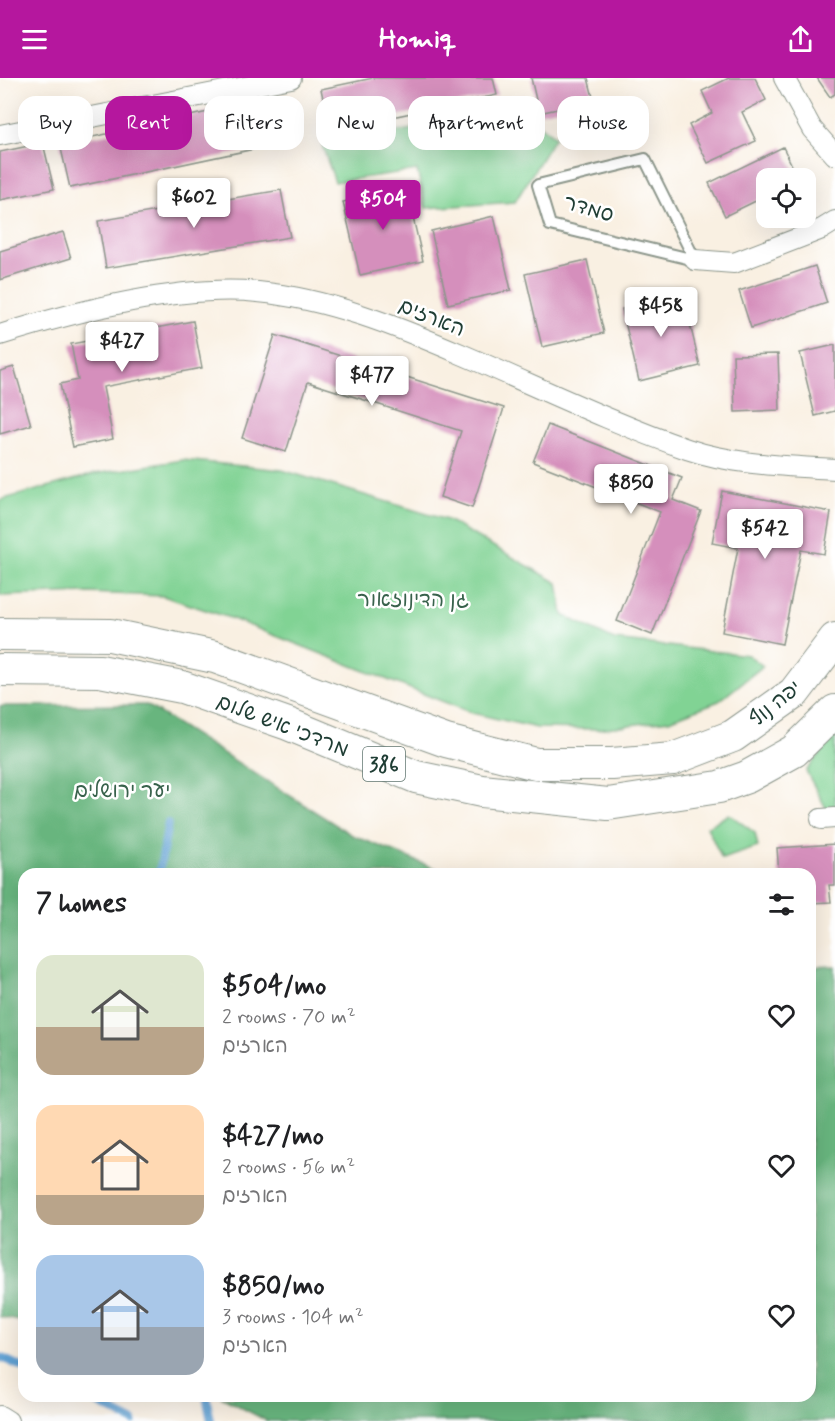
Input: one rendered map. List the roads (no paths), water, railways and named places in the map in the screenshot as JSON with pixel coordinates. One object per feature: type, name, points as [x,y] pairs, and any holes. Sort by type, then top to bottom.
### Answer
[{"type":"main road","name":"מרדכי איש שלום","points":[[0,634],[110,635],[215,657],[446,741],[536,764],[612,764],[673,759],[733,736]]},
{"type":"main road","name":"יפה נוף","points":[[733,736],[794,693],[835,639]]},
{"type":"main road","name":"מרדכי איש שלום","points":[[0,670],[100,671],[182,687],[288,724],[417,777],[482,791],[532,798],[608,804],[719,787],[773,764],[794,751],[835,711]]},
{"type":"street","points":[[0,135],[291,78]]},
{"type":"street","points":[[784,78],[812,129],[835,154]]},
{"type":"street","name":"סמדר","points":[[695,261],[734,263],[822,230],[835,221]]},
{"type":"street","name":"הארזים","points":[[0,335],[100,309],[174,295],[257,291],[297,297],[344,308],[417,335],[653,436],[712,456],[736,461],[835,469]]},
{"type":"street","points":[[0,1416],[8,1421]]},
{"type":"lane","name":"סמדר","points":[[645,159],[695,261],[550,225],[538,186],[645,159]]},
{"type":"waterway","points":[[160,868],[168,823]]},
{"type":"waterway","points":[[0,1357],[18,1365]]},
{"type":"waterway","points":[[95,1402],[133,1421]]},
{"type":"waterway","points":[[207,1402],[211,1421]]},
{"type":"park label","name":"גן הדינוזאור","points":[[413,599]]},
{"type":"park label","name":"יער ירושלים","points":[[122,790]]}]
